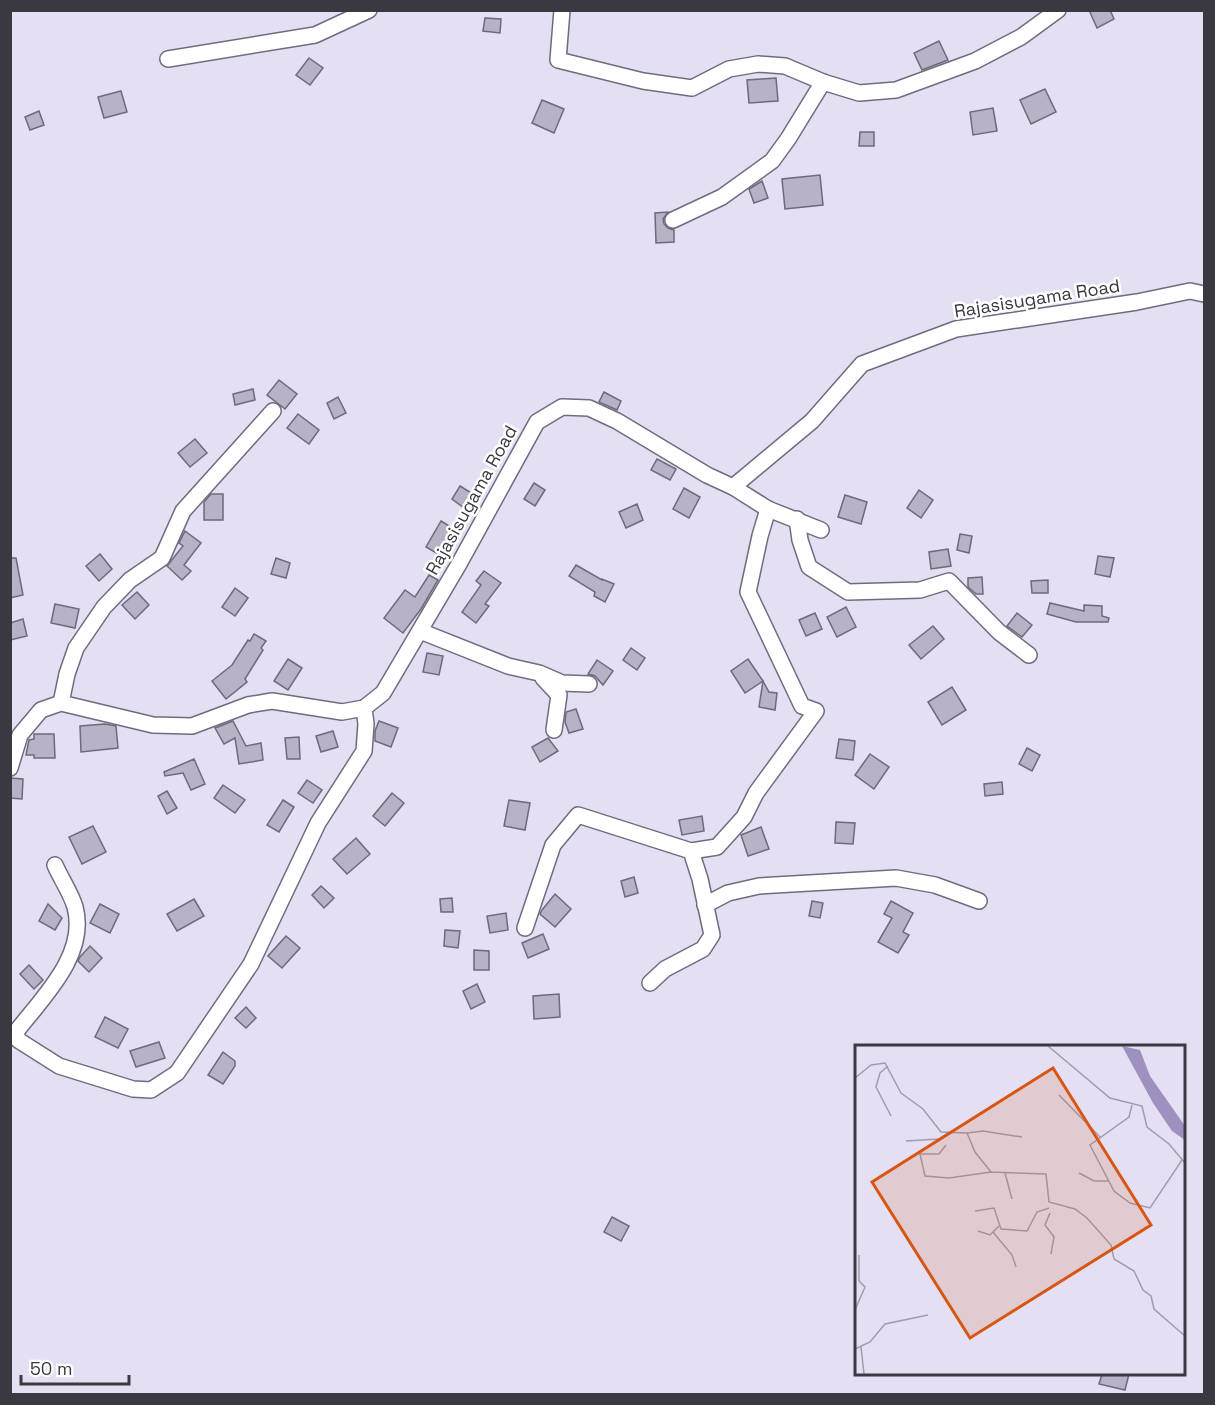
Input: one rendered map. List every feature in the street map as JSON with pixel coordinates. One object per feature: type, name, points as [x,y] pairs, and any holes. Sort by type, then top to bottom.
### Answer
[{"type":"street","points":[[168,58],[315,35],[369,10]]},
{"type":"street","points":[[562,10],[558,60],[643,81],[692,88],[729,69],[758,64],[785,66],[823,82],[859,93],[896,90],[975,61],[1021,38],[1058,10]]},
{"type":"street","points":[[673,220],[722,197],[771,161],[788,139],[823,82]]},
{"type":"street","points":[[787,158],[790,150],[788,139]]},
{"type":"street","name":"Rajasisugama Road","points":[[364,708],[383,693],[459,564],[537,422],[562,407],[589,408],[617,421],[707,475],[733,487],[812,421],[862,364],[956,329],[1137,302],[1190,291],[1204,294]]},
{"type":"street","points":[[61,703],[66,674],[76,648],[104,607],[130,580],[162,558],[183,511],[273,411]]},
{"type":"street","points":[[733,487],[768,509],[821,530]]},
{"type":"street","points":[[525,928],[553,845],[578,815],[691,851],[717,847],[744,817],[756,793],[816,711],[802,706],[748,592],[768,509]]},
{"type":"street","points":[[797,519],[800,540],[809,567],[848,592],[920,590],[948,581],[999,632],[1029,655]]},
{"type":"street","points":[[420,631],[508,666],[539,673],[562,683],[589,684]]},
{"type":"street","points":[[539,673],[559,695],[554,730]]},
{"type":"street","points":[[10,768],[20,735],[42,710],[61,703],[153,725],[192,726],[248,705],[272,700],[342,712],[364,708],[366,724],[364,751],[318,822],[251,964],[177,1073],[151,1090],[133,1089],[59,1066],[18,1040],[16,1032],[67,965],[77,934],[75,908],[55,865]]},
{"type":"street","points":[[650,983],[665,969],[703,949],[712,935],[700,879],[691,851]]},
{"type":"street","points":[[705,905],[729,893],[759,886],[896,878],[935,885],[979,901]]},
{"type":"building","points":[[1089,10],[1110,10],[1114,19],[1097,28]]},
{"type":"building","points":[[485,18],[501,19],[500,33],[483,31]]},
{"type":"building","points":[[939,41],[948,60],[922,70],[914,53]]},
{"type":"building","points":[[309,58],[323,68],[310,85],[296,75]]},
{"type":"building","points":[[776,78],[778,101],[749,103],[747,80]]},
{"type":"building","points":[[1045,89],[1056,112],[1031,124],[1020,100]]},
{"type":"building","points":[[121,91],[127,112],[104,118],[98,97]]},
{"type":"building","points":[[542,100],[564,109],[554,133],[532,123]]},
{"type":"building","points":[[993,108],[997,131],[973,135],[970,112]]},
{"type":"building","points":[[39,111],[44,125],[30,130],[25,117]]},
{"type":"building","points":[[860,132],[874,132],[874,146],[859,146]]},
{"type":"building","points":[[820,175],[823,205],[785,209],[782,179]]},
{"type":"building","points":[[762,181],[768,198],[754,203],[749,189]]},
{"type":"building","points":[[668,212],[663,219],[664,224],[674,230],[674,242],[656,243],[655,213]]},
{"type":"building","points":[[279,380],[297,394],[285,409],[267,395]]},
{"type":"building","points":[[253,389],[255,400],[235,405],[233,394]]},
{"type":"building","points":[[604,392],[621,401],[617,410],[599,402]]},
{"type":"building","points":[[338,397],[346,413],[334,419],[327,403]]},
{"type":"building","points":[[298,414],[319,430],[309,444],[287,428]]},
{"type":"building","points":[[195,439],[207,453],[190,467],[178,453]]},
{"type":"building","points":[[657,459],[676,469],[670,480],[651,470]]},
{"type":"building","points":[[534,483],[545,490],[535,506],[524,499]]},
{"type":"building","points":[[460,486],[473,494],[464,508],[452,499]]},
{"type":"building","points":[[684,488],[700,497],[689,518],[673,509]]},
{"type":"building","points":[[919,490],[933,500],[921,518],[907,508]]},
{"type":"building","points":[[211,494],[223,494],[223,520],[204,520],[204,502]]},
{"type":"building","points":[[845,495],[867,502],[861,524],[838,517]]},
{"type":"building","points":[[637,504],[643,520],[626,528],[619,512]]},
{"type":"building","points":[[441,521],[459,532],[445,558],[426,547]]},
{"type":"building","points":[[185,531],[201,543],[184,565],[191,571],[182,580],[167,566],[183,546],[179,543]]},
{"type":"building","points":[[960,534],[972,536],[969,553],[957,550]]},
{"type":"building","points":[[948,549],[951,566],[931,569],[929,552]]},
{"type":"building","points":[[100,554],[112,569],[99,581],[86,566]]},
{"type":"building","points":[[1098,556],[1114,558],[1110,577],[1095,574]]},
{"type":"building","points":[[10,558],[16,558],[23,595],[10,598]]},
{"type":"building","points":[[276,558],[290,563],[286,578],[271,574]]},
{"type":"building","points":[[576,565],[614,584],[605,602],[594,596],[595,592],[569,576]]},
{"type":"building","points":[[484,571],[501,583],[485,604],[489,606],[476,623],[462,612],[481,585],[476,581]]},
{"type":"building","points":[[429,575],[438,580],[403,633],[384,618],[405,590],[415,597]]},
{"type":"building","points":[[982,577],[983,594],[976,594],[968,587],[968,578]]},
{"type":"building","points":[[1048,580],[1048,593],[1032,593],[1031,581]]},
{"type":"building","points":[[235,588],[248,598],[235,616],[222,607]]},
{"type":"building","points":[[137,592],[149,605],[135,619],[122,605]]},
{"type":"building","points":[[1050,603],[1084,611],[1084,605],[1102,606],[1102,616],[1109,618],[1108,622],[1076,622],[1047,614]]},
{"type":"building","points":[[55,604],[79,609],[75,628],[51,623]]},
{"type":"building","points":[[846,607],[856,627],[837,637],[827,617]]},
{"type":"building","points":[[815,613],[822,629],[806,636],[799,620]]},
{"type":"building","points":[[1017,613],[1032,625],[1022,637],[1007,626]]},
{"type":"building","points":[[23,619],[27,636],[10,640],[10,623]]},
{"type":"building","points":[[933,626],[944,639],[921,659],[909,645]]},
{"type":"building","points":[[254,634],[266,641],[261,648],[263,650],[245,679],[247,682],[226,699],[212,681],[232,665]]},
{"type":"building","points":[[631,648],[645,658],[637,670],[623,660]]},
{"type":"building","points":[[427,653],[443,656],[439,675],[423,672]]},
{"type":"building","points":[[288,659],[302,668],[288,690],[274,681]]},
{"type":"building","points":[[748,659],[763,681],[745,693],[731,671]]},
{"type":"building","points":[[597,660],[613,671],[603,685],[595,676],[588,674]]},
{"type":"building","points":[[763,681],[769,692],[777,693],[775,710],[759,707]]},
{"type":"building","points":[[952,687],[966,710],[942,725],[928,702]]},
{"type":"building","points":[[576,709],[583,729],[569,733],[565,722],[566,712]]},
{"type":"building","points":[[233,721],[246,746],[261,743],[263,760],[239,764],[235,738],[224,744],[215,728]]},
{"type":"building","points":[[379,721],[398,728],[391,747],[375,741],[375,731]]},
{"type":"building","points":[[105,724],[116,726],[118,748],[81,752],[80,726]]},
{"type":"building","points":[[333,731],[338,747],[321,752],[316,736]]},
{"type":"building","points":[[34,734],[54,734],[55,758],[34,758],[34,755],[26,755],[29,740],[34,739]]},
{"type":"building","points":[[299,737],[300,759],[287,759],[285,738]]},
{"type":"building","points":[[548,738],[558,751],[540,762],[532,747]]},
{"type":"building","points":[[839,739],[855,741],[853,760],[836,758]]},
{"type":"building","points":[[1027,748],[1040,755],[1032,771],[1019,764]]},
{"type":"building","points":[[870,754],[889,767],[874,789],[855,775]]},
{"type":"building","points":[[194,759],[205,784],[191,790],[183,773],[165,776],[164,772]]},
{"type":"building","points":[[10,778],[23,779],[22,799],[10,798]]},
{"type":"building","points":[[307,780],[322,790],[313,803],[298,793]]},
{"type":"building","points":[[1002,782],[1003,794],[985,796],[984,784]]},
{"type":"building","points":[[223,785],[245,800],[235,813],[214,798]]},
{"type":"building","points":[[167,791],[177,808],[167,814],[158,796]]},
{"type":"building","points":[[392,793],[404,803],[385,826],[373,816]]},
{"type":"building","points":[[283,800],[294,807],[279,832],[267,825]]},
{"type":"building","points":[[509,800],[530,803],[525,830],[504,826]]},
{"type":"building","points":[[702,816],[704,831],[682,835],[679,820]]},
{"type":"building","points":[[836,822],[855,823],[853,844],[835,843]]},
{"type":"building","points":[[93,826],[106,852],[82,864],[69,837]]},
{"type":"building","points":[[761,827],[769,849],[748,856],[741,835]]},
{"type":"building","points":[[356,838],[370,854],[347,874],[333,859]]},
{"type":"building","points":[[634,877],[638,893],[625,897],[621,881]]},
{"type":"building","points":[[321,886],[334,898],[324,908],[312,895]]},
{"type":"building","points":[[555,894],[571,909],[555,927],[540,914]]},
{"type":"building","points":[[452,898],[453,912],[441,912],[440,899]]},
{"type":"building","points":[[194,899],[204,916],[177,931],[167,914]]},
{"type":"building","points":[[812,901],[823,903],[820,918],[809,916]]},
{"type":"building","points":[[891,901],[913,913],[903,932],[909,935],[898,953],[878,942],[892,918],[884,914]]},
{"type":"building","points":[[48,904],[62,918],[55,930],[39,921]]},
{"type":"building","points":[[100,904],[119,914],[110,933],[90,923]]},
{"type":"building","points":[[506,913],[508,930],[490,933],[487,916]]},
{"type":"building","points":[[445,930],[460,931],[458,948],[444,946]]},
{"type":"building","points":[[543,934],[549,949],[528,958],[522,943]]},
{"type":"building","points":[[286,936],[300,948],[282,968],[268,956]]},
{"type":"building","points":[[90,946],[102,958],[89,972],[78,961]]},
{"type":"building","points":[[474,950],[489,951],[489,970],[474,970]]},
{"type":"building","points":[[29,965],[43,980],[34,989],[20,974]]},
{"type":"building","points":[[477,984],[485,1002],[471,1009],[463,991]]},
{"type":"building","points":[[559,994],[560,1017],[534,1019],[533,996]]},
{"type":"building","points":[[246,1007],[256,1018],[246,1028],[235,1018]]},
{"type":"building","points":[[105,1017],[128,1029],[118,1048],[95,1037]]},
{"type":"building","points":[[159,1042],[165,1058],[136,1067],[130,1051]]},
{"type":"building","points":[[223,1052],[235,1061],[235,1066],[223,1084],[208,1075]]},
{"type":"building","points":[[612,1217],[629,1226],[621,1241],[604,1232]]},
{"type":"building","points":[[1102,1375],[1129,1375],[1125,1390],[1099,1384]]}]
